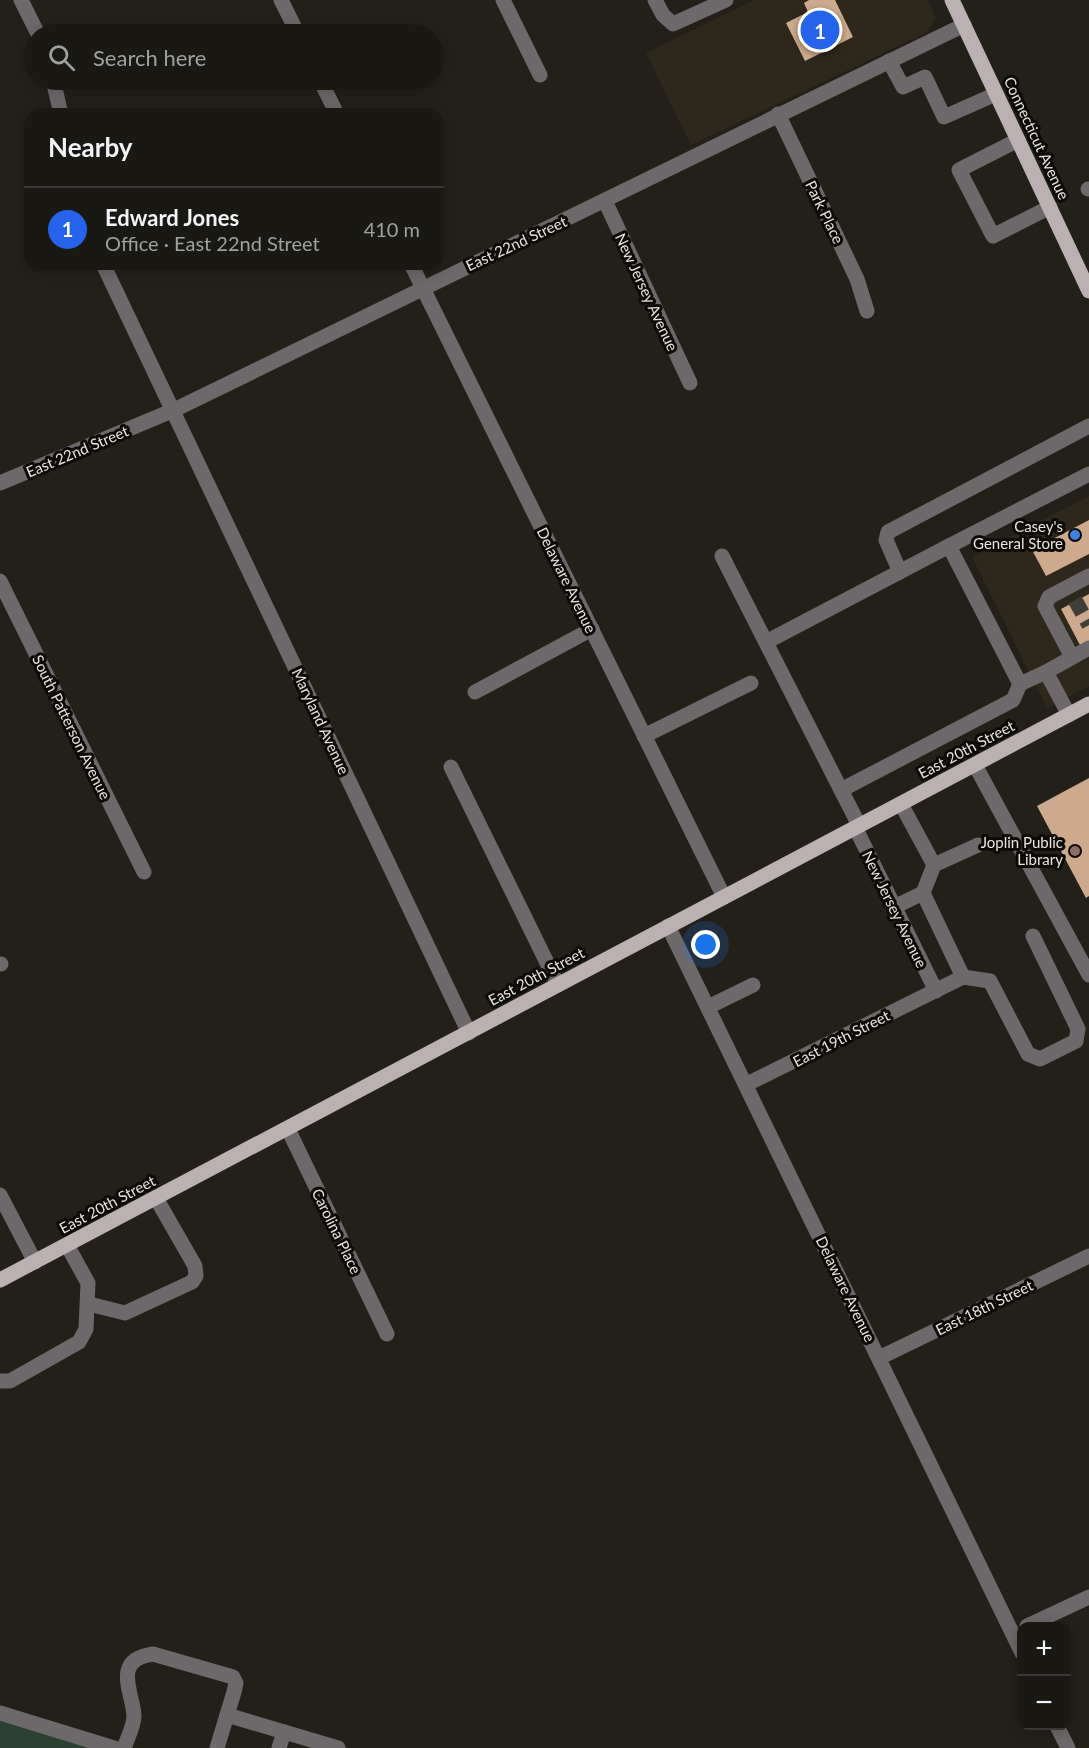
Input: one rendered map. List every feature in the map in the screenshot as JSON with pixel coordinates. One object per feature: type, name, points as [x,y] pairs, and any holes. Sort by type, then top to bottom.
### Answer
[{"type":"main road","name":"Connecticut Avenue","points":[[952,0],[1089,291]]},
{"type":"main road","name":"East 20th Street","points":[[0,1280],[1089,704]]},
{"type":"street","points":[[21,0],[33,24]]},
{"type":"street","points":[[281,0],[293,24]]},
{"type":"street","points":[[503,0],[540,75]]},
{"type":"street","points":[[655,0],[663,15],[673,24],[726,0]]},
{"type":"street","name":"East 22nd Street","points":[[0,483],[174,410],[422,287],[964,25]]},
{"type":"street","points":[[889,61],[903,87],[924,77],[944,117],[996,94]]},
{"type":"street","points":[[55,90],[60,108]]},
{"type":"street","points":[[325,90],[334,108]]},
{"type":"street","name":"Park Place","points":[[778,114],[857,279],[867,311]]},
{"type":"street","points":[[1018,140],[959,170],[993,236],[1050,207]]},
{"type":"street","name":"New Jersey Avenue","points":[[604,201],[690,383]]},
{"type":"street","name":"Maryland Avenue","points":[[106,270],[469,1033]]},
{"type":"street","name":"Delaware Avenue","points":[[414,270],[724,897]]},
{"type":"street","points":[[900,572],[886,540],[888,532],[1089,426]]},
{"type":"street","points":[[766,642],[1089,474]]},
{"type":"street","points":[[950,546],[1020,684]]},
{"type":"street","name":"New Jersey Avenue","points":[[722,556],[841,790],[894,907],[936,991]]},
{"type":"street","points":[[1072,657],[1045,606],[1049,597],[1072,594],[1088,577]]},
{"type":"street","name":"South Patterson Avenue","points":[[0,581],[144,872]]},
{"type":"street","points":[[475,692],[592,629]]},
{"type":"street","points":[[841,790],[1013,700],[1020,684],[1089,648]]},
{"type":"street","points":[[1046,672],[1069,715]]},
{"type":"street","points":[[644,736],[751,682]]},
{"type":"street","points":[[975,765],[1089,975]]},
{"type":"street","points":[[451,767],[558,985]]},
{"type":"street","points":[[901,804],[934,865]]},
{"type":"street","points":[[894,907],[923,893],[934,865],[978,844]]},
{"type":"street","points":[[923,893],[963,977],[990,981],[1028,1054],[1040,1059],[1076,1041],[1078,1029],[1033,936]]},
{"type":"street","name":"Delaware Avenue","points":[[668,926],[879,1358],[1017,1631]]},
{"type":"street","name":"East 19th Street","points":[[747,1084],[963,977]]},
{"type":"street","points":[[708,1007],[753,985]]},
{"type":"street","name":"Carolina Place","points":[[288,1129],[387,1334]]},
{"type":"street","points":[[0,1195],[35,1262]]},
{"type":"street","points":[[89,1304],[125,1313],[139,1309],[192,1282],[196,1276],[195,1266],[156,1198]]},
{"type":"street","points":[[0,1381],[10,1381],[79,1341],[86,1329],[89,1304],[88,1283],[67,1245]]},
{"type":"street","name":"East 18th Street","points":[[879,1358],[1089,1256]]},
{"type":"street","points":[[1036,1622],[1089,1597]]},
{"type":"street","points":[[124,1748],[134,1716],[127,1679],[132,1664],[142,1656],[153,1654],[233,1677],[236,1683],[217,1748]]},
{"type":"street","points":[[0,1713],[114,1748]]},
{"type":"street","points":[[227,1715],[338,1748]]},
{"type":"street","points":[[1059,1730],[1068,1748]]},
{"type":"street","points":[[279,1748],[284,1732]]},
{"type":"shaded area","points":[[754,0],[928,0],[936,18],[926,33],[691,145],[646,53]]},
{"type":"shaded area","points":[[1089,496],[1089,686],[1047,708],[972,557]]},
{"type":"green space","points":[[0,1720],[90,1748],[0,1748]]},
{"type":"building","points":[[809,0],[835,0],[853,37],[805,61],[786,23],[808,12],[804,3]]},
{"type":"building","name":"Casey's General Store","points":[[1089,520],[1089,554],[1046,576],[1032,550]]},
{"type":"building","points":[[1089,594],[1089,643],[1081,647],[1061,609]]},
{"type":"building","name":"Joplin Public Library","points":[[1089,778],[1089,896],[1086,898],[1037,806]]},
{"type":"tunnel","points":[[1075,600],[1089,625]]},
{"type":"place","name":"Edward Jones","points":[[820,30]]},
{"type":"place","name":"Casey's General Store","points":[[1075,535]]},
{"type":"place","name":"Joplin Public Library","points":[[1075,851]]}]
